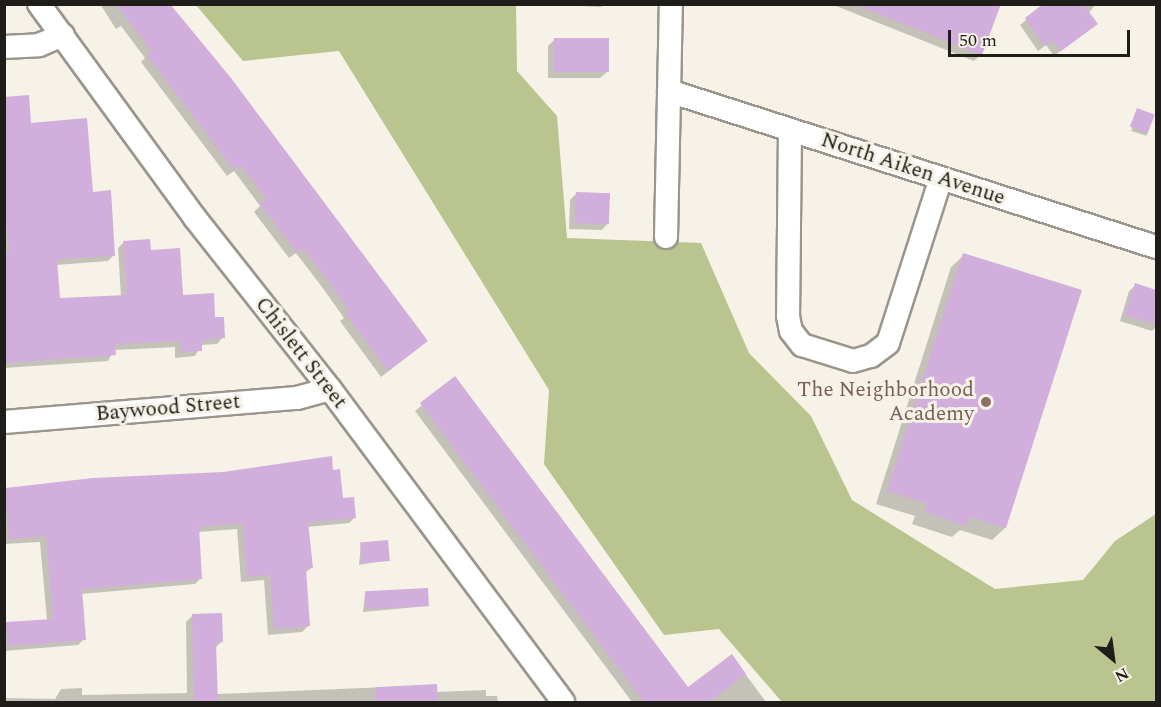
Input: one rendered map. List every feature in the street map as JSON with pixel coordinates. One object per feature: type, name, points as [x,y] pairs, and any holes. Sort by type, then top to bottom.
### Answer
[{"type":"street","name":"Chislett Street","points":[[39,4],[195,218],[330,389],[563,702]]},
{"type":"street","points":[[666,237],[671,4]]},
{"type":"street","points":[[4,47],[39,45],[63,35]]},
{"type":"street","name":"North Aiken Avenue","points":[[669,91],[1156,247]]},
{"type":"street","points":[[790,130],[788,316],[791,332],[802,345],[853,361],[871,356],[888,343],[941,178]]},
{"type":"street","name":"Baywood Street","points":[[4,422],[297,398],[330,389]]},
{"type":"green space","points":[[196,5],[516,5],[517,71],[557,116],[567,238],[701,243],[749,353],[811,416],[852,500],[995,589],[1083,580],[1115,541],[1156,514],[1156,702],[782,702],[719,629],[664,635],[544,464],[549,390],[339,51],[243,61]]},
{"type":"building","points":[[116,4],[170,4],[231,78],[428,341],[388,371],[346,314],[349,311],[328,280],[303,248],[297,253],[260,204],[266,199],[241,165],[234,170],[147,55],[151,51]]},
{"type":"building","points":[[853,4],[1001,4],[982,55]]},
{"type":"building","points":[[1043,4],[1083,4],[1098,24],[1061,51],[1052,40],[1045,46],[1025,18]]},
{"type":"building","points":[[554,38],[609,38],[609,72],[554,72]]},
{"type":"building","points":[[29,95],[31,123],[87,118],[93,192],[111,190],[115,256],[57,259],[60,298],[127,295],[123,241],[150,239],[151,250],[180,248],[183,295],[214,293],[215,317],[224,317],[225,338],[202,340],[202,351],[181,352],[180,341],[115,344],[116,355],[4,363],[4,254],[9,253],[4,198],[4,97]]},
{"type":"building","points":[[1137,108],[1155,115],[1148,133],[1130,127]]},
{"type":"building","points":[[576,192],[610,193],[609,224],[575,223]]},
{"type":"building","points":[[963,253],[1082,290],[1006,528],[969,517],[966,526],[924,512],[927,503],[887,491]]},
{"type":"building","points":[[1135,283],[1156,290],[1156,324],[1125,315]]},
{"type":"building","points":[[455,376],[688,687],[732,654],[746,674],[709,702],[644,702],[420,403]]},
{"type":"building","points":[[332,456],[333,470],[340,469],[343,498],[354,497],[356,518],[308,522],[313,568],[306,569],[310,626],[274,629],[270,575],[247,577],[243,523],[199,527],[202,579],[82,589],[86,640],[8,646],[6,622],[53,619],[46,536],[9,539],[5,488],[93,478],[223,472]]},
{"type":"building","points":[[388,540],[390,561],[362,563],[360,542]]},
{"type":"building","points":[[428,588],[429,606],[366,609],[365,591]]},
{"type":"building","points":[[222,613],[223,642],[216,643],[218,702],[194,702],[192,614]]},
{"type":"building","points":[[437,684],[438,702],[376,702],[375,687]]},
{"type":"place","name":"The Neighborhood Academy","points":[[986,402]]}]
